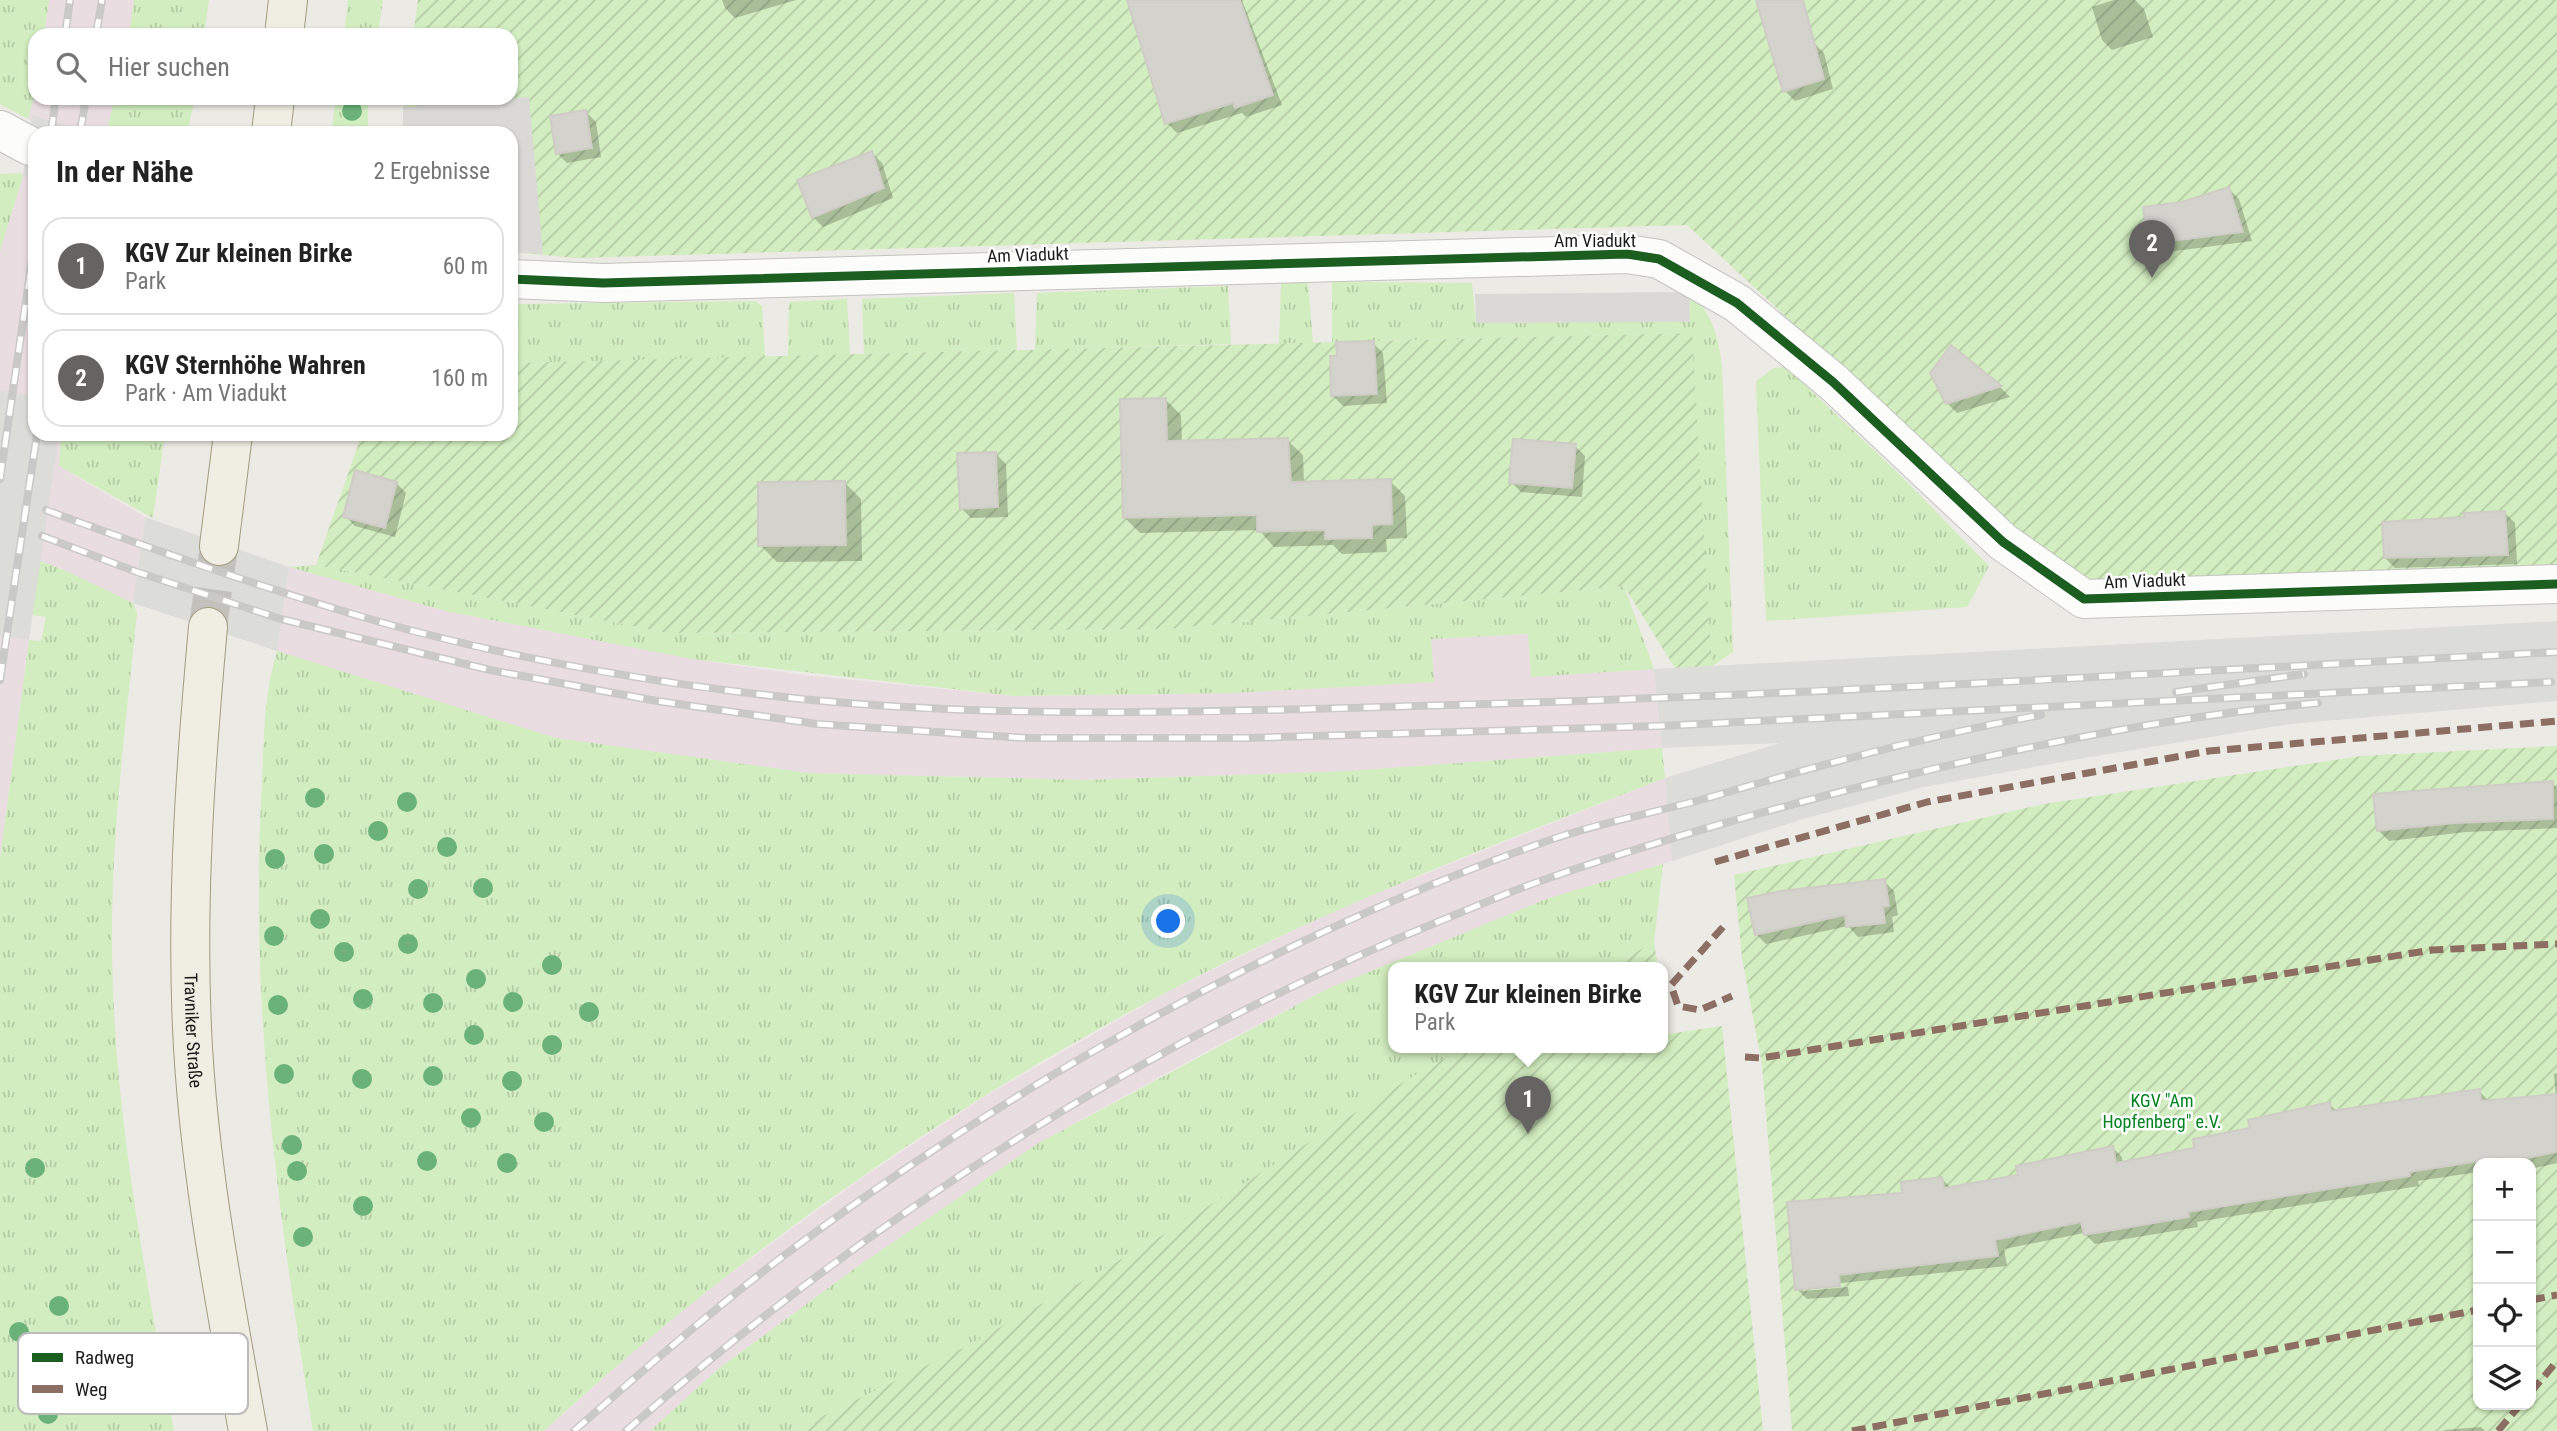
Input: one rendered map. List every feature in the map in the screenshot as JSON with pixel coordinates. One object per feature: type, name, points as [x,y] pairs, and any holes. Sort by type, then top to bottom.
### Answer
[{"type":"main road","points":[[285,28],[288,0]]},
{"type":"main road","points":[[272,126],[274,105]]},
{"type":"main road","points":[[219,546],[232,441]]},
{"type":"main road","name":"Travniker Straße","points":[[208,626],[194,780],[189,902],[192,1029],[203,1151],[232,1333]]},
{"type":"street","name":"Am Viadukt","points":[[518,279],[603,283],[1627,254],[1660,259],[1737,303],[1833,382],[2003,542],[2084,599],[2557,584]]},
{"type":"shaded area","points":[[37,0],[134,0],[130,28],[33,28]]},
{"type":"shaded area","points":[[529,97],[543,254],[518,252],[518,126],[403,126],[403,107],[518,105],[518,98]]},
{"type":"shaded area","points":[[28,105],[117,105],[112,126],[50,126],[28,119]]},
{"type":"shaded area","points":[[21,173],[28,176],[28,441],[68,441],[59,466],[145,517],[133,603],[64,570],[0,546],[0,251]]},
{"type":"shaded area","points":[[1689,292],[1690,322],[1476,323],[1475,294]]},
{"type":"shaded area","points":[[289,567],[446,611],[692,659],[803,675],[1014,696],[1233,693],[1434,682],[1431,639],[1529,634],[1532,677],[1654,669],[1662,748],[1350,771],[1085,780],[808,773],[556,738],[277,651]]},
{"type":"shaded area","points":[[0,636],[29,640],[0,859]]},
{"type":"shaded area","points":[[1665,778],[1672,861],[1544,900],[1325,990],[1037,1144],[854,1269],[723,1365],[650,1431],[544,1431],[681,1309],[862,1178],[984,1097],[1169,991],[1340,908]]},
{"type":"green space","points":[[0,0],[49,0],[45,28],[28,28],[28,105],[32,105],[28,119],[0,104]]},
{"type":"green space","points":[[134,0],[209,0],[205,28],[130,28]]},
{"type":"green space","points":[[348,0],[383,0],[379,28],[345,28]]},
{"type":"green space","points":[[418,0],[2557,0],[2557,564],[2126,583],[2094,582],[2061,571],[1687,225],[577,258],[518,253],[518,126],[403,126],[404,105],[518,105],[518,28],[414,28]]},
{"type":"green space","points":[[113,105],[193,105],[189,126],[108,126]]},
{"type":"green space","points":[[335,105],[368,105],[368,126],[332,126]]},
{"type":"green space","points":[[21,173],[23,176],[0,251],[0,174]]},
{"type":"green space","points":[[1332,282],[1472,283],[1476,323],[1690,321],[1689,292],[1713,325],[1722,366],[1733,652],[1711,667],[1691,333],[1332,342]]},
{"type":"green space","points":[[1281,283],[1308,283],[1313,343],[1279,344]]},
{"type":"green space","points":[[1228,286],[1231,344],[1035,350],[1037,293]]},
{"type":"green space","points":[[1014,293],[1017,350],[864,354],[862,299]]},
{"type":"green space","points":[[847,299],[850,355],[788,356],[789,302]]},
{"type":"green space","points":[[755,301],[762,306],[765,357],[518,363],[518,304]]},
{"type":"green space","points":[[1692,333],[1712,666],[1675,668],[1624,586],[1168,629],[669,633],[316,565],[360,441],[518,441],[518,363]]},
{"type":"green space","points":[[1786,367],[1900,475],[1989,566],[1967,607],[1766,621],[1756,381],[1774,368]]},
{"type":"green space","points":[[61,441],[164,441],[153,518],[59,466]]},
{"type":"green space","points":[[0,546],[64,570],[133,603],[137,613],[120,779],[112,946],[124,1129],[156,1333],[18,1333],[18,1414],[171,1414],[174,1431],[0,1431],[0,859],[29,640],[41,641],[46,617],[0,610]]},
{"type":"green space","points":[[316,565],[669,633],[1168,629],[1624,586],[1654,669],[1531,677],[1528,634],[1431,639],[1434,682],[1233,693],[1014,696],[692,659],[446,611],[289,567]]},
{"type":"green space","points":[[277,651],[556,738],[809,773],[1085,780],[1350,771],[1662,748],[1665,778],[1477,852],[1292,931],[1171,990],[1088,1035],[923,1135],[764,1247],[615,1368],[544,1431],[313,1431],[289,1275],[270,1118],[260,961],[259,882],[263,746],[266,708]]},
{"type":"green space","name":"KGV \"Am Hopfenberg\" e.V.","points":[[2557,746],[2557,1431],[1792,1431],[1762,1065],[1742,958],[1734,875],[2044,804],[2361,756]]},
{"type":"green space","points":[[1663,864],[1654,942],[1619,962],[1393,962],[1549,898]]},
{"type":"green space","points":[[1654,942],[1657,962],[1619,962]]},
{"type":"green space","points":[[1388,964],[1388,1053],[1454,1053],[1150,1243],[964,1348],[792,1431],[650,1431],[718,1369],[854,1269],[1037,1144],[1325,990]]},
{"type":"green space","points":[[1722,1026],[1763,1431],[792,1431],[965,1347],[1150,1243],[1454,1053],[1668,1053],[1668,1034]]},
{"type":"pier","points":[[32,115],[67,126],[30,126]]},
{"type":"pier","points":[[28,142],[28,178],[23,176]]},
{"type":"pier","points":[[0,391],[28,395],[28,441],[58,441],[29,640],[0,636]]},
{"type":"pier","points":[[145,517],[289,567],[277,651],[133,603]]},
{"type":"pier","points":[[2557,621],[2557,701],[2290,724],[2078,759],[1924,787],[1803,819],[1672,861],[1665,778],[1780,743],[1662,748],[1654,669]]},
{"type":"building","points":[[1127,0],[1240,0],[1273,95],[1235,108],[1233,103],[1165,124]]},
{"type":"building","points":[[1756,0],[1803,0],[1824,79],[1783,92]]},
{"type":"building","points":[[586,110],[592,148],[556,154],[550,116]]},
{"type":"building","points":[[872,151],[884,188],[812,218],[797,180]]},
{"type":"building","points":[[2229,187],[2243,232],[2148,244],[2143,207],[2182,202]]},
{"type":"building","points":[[1374,341],[1377,394],[1331,396],[1330,356],[1337,356],[1336,342]]},
{"type":"building","points":[[1951,345],[2002,386],[1946,404],[1930,373]]},
{"type":"building","points":[[1166,398],[1167,441],[1288,438],[1291,482],[1391,479],[1392,524],[1372,525],[1372,538],[1325,539],[1325,530],[1257,532],[1257,515],[1123,518],[1120,399]]},
{"type":"building","points":[[1513,439],[1576,444],[1572,488],[1509,483]]},
{"type":"building","points":[[996,452],[998,507],[960,509],[957,453]]},
{"type":"building","points":[[355,470],[397,482],[385,528],[343,517]]},
{"type":"building","points":[[845,481],[846,545],[758,546],[758,482]]},
{"type":"building","points":[[2505,511],[2508,555],[2384,558],[2382,522],[2464,517],[2464,513]]},
{"type":"building","points":[[2553,781],[2553,819],[2455,823],[2377,831],[2373,794]]},
{"type":"building","points":[[1885,879],[1889,906],[1883,907],[1885,923],[1846,927],[1845,915],[1755,935],[1747,898],[1781,891]]},
{"type":"building","points":[[2480,1089],[2481,1101],[2557,1094],[2557,1152],[2526,1158],[2473,1158],[2473,1162],[2409,1172],[2410,1176],[2188,1212],[2189,1217],[2084,1235],[2081,1222],[1995,1240],[1998,1256],[1839,1275],[1840,1286],[1795,1290],[1787,1202],[1902,1193],[1901,1182],[1942,1177],[1944,1188],[2018,1175],[2016,1166],[2113,1146],[2116,1163],[2194,1148],[2193,1139],[2250,1128],[2248,1120],[2330,1102],[2331,1111]]},
{"type":"tunnel","points":[[208,627],[219,546]]},
{"type":"railway","points":[[66,28],[70,0]]},
{"type":"railway","points":[[97,28],[102,0]]},
{"type":"railway","points":[[52,126],[55,105]]},
{"type":"railway","points":[[81,126],[85,105]]},
{"type":"railway","points":[[0,479],[28,287]]},
{"type":"railway","points":[[0,680],[36,441]]},
{"type":"railway","points":[[46,510],[291,595],[373,620],[479,647],[647,679],[812,700],[892,706],[1130,712],[1587,701],[2557,652]]},
{"type":"railway","points":[[42,536],[137,572],[281,619],[490,670],[657,701],[817,724],[1026,738],[1247,738],[1660,726],[2551,682]]},
{"type":"railway","points":[[2176,692],[2304,674]]},
{"type":"railway","points":[[626,1431],[717,1354],[812,1280],[909,1210],[1010,1144],[1112,1082],[1218,1024],[1325,971],[1435,923],[1534,883],[1631,851],[1883,781],[1991,756],[2153,724],[2318,703]]},
{"type":"railway","points":[[574,1431],[740,1290],[885,1183],[1065,1067],[1254,965],[1450,877],[1550,840],[1875,752],[2041,715]]},
{"type":"marked path","points":[[1715,862],[1927,802],[2209,751],[2557,721]]},
{"type":"marked path","points":[[1723,927],[1671,985],[1678,1006],[1700,1010],[1732,996]]},
{"type":"marked path","points":[[1745,1057],[1761,1058],[2432,950],[2557,944]]},
{"type":"marked path","points":[[2536,1299],[2557,1295]]},
{"type":"marked path","points":[[1852,1431],[2473,1311]]},
{"type":"marked path","points":[[2536,1386],[2557,1361]]},
{"type":"marked path","points":[[2498,1431],[2516,1410]]},
{"type":"cycle path","points":[[518,279],[603,283],[1627,254],[1659,259],[1737,303],[1833,382],[2003,542],[2084,599],[2557,584]]},
{"type":"place","name":"KGV Sternhöhe Wahren","points":[[2152,278]]},
{"type":"place","name":"KGV Zur kleinen Birke","points":[[1528,1134]]}]
